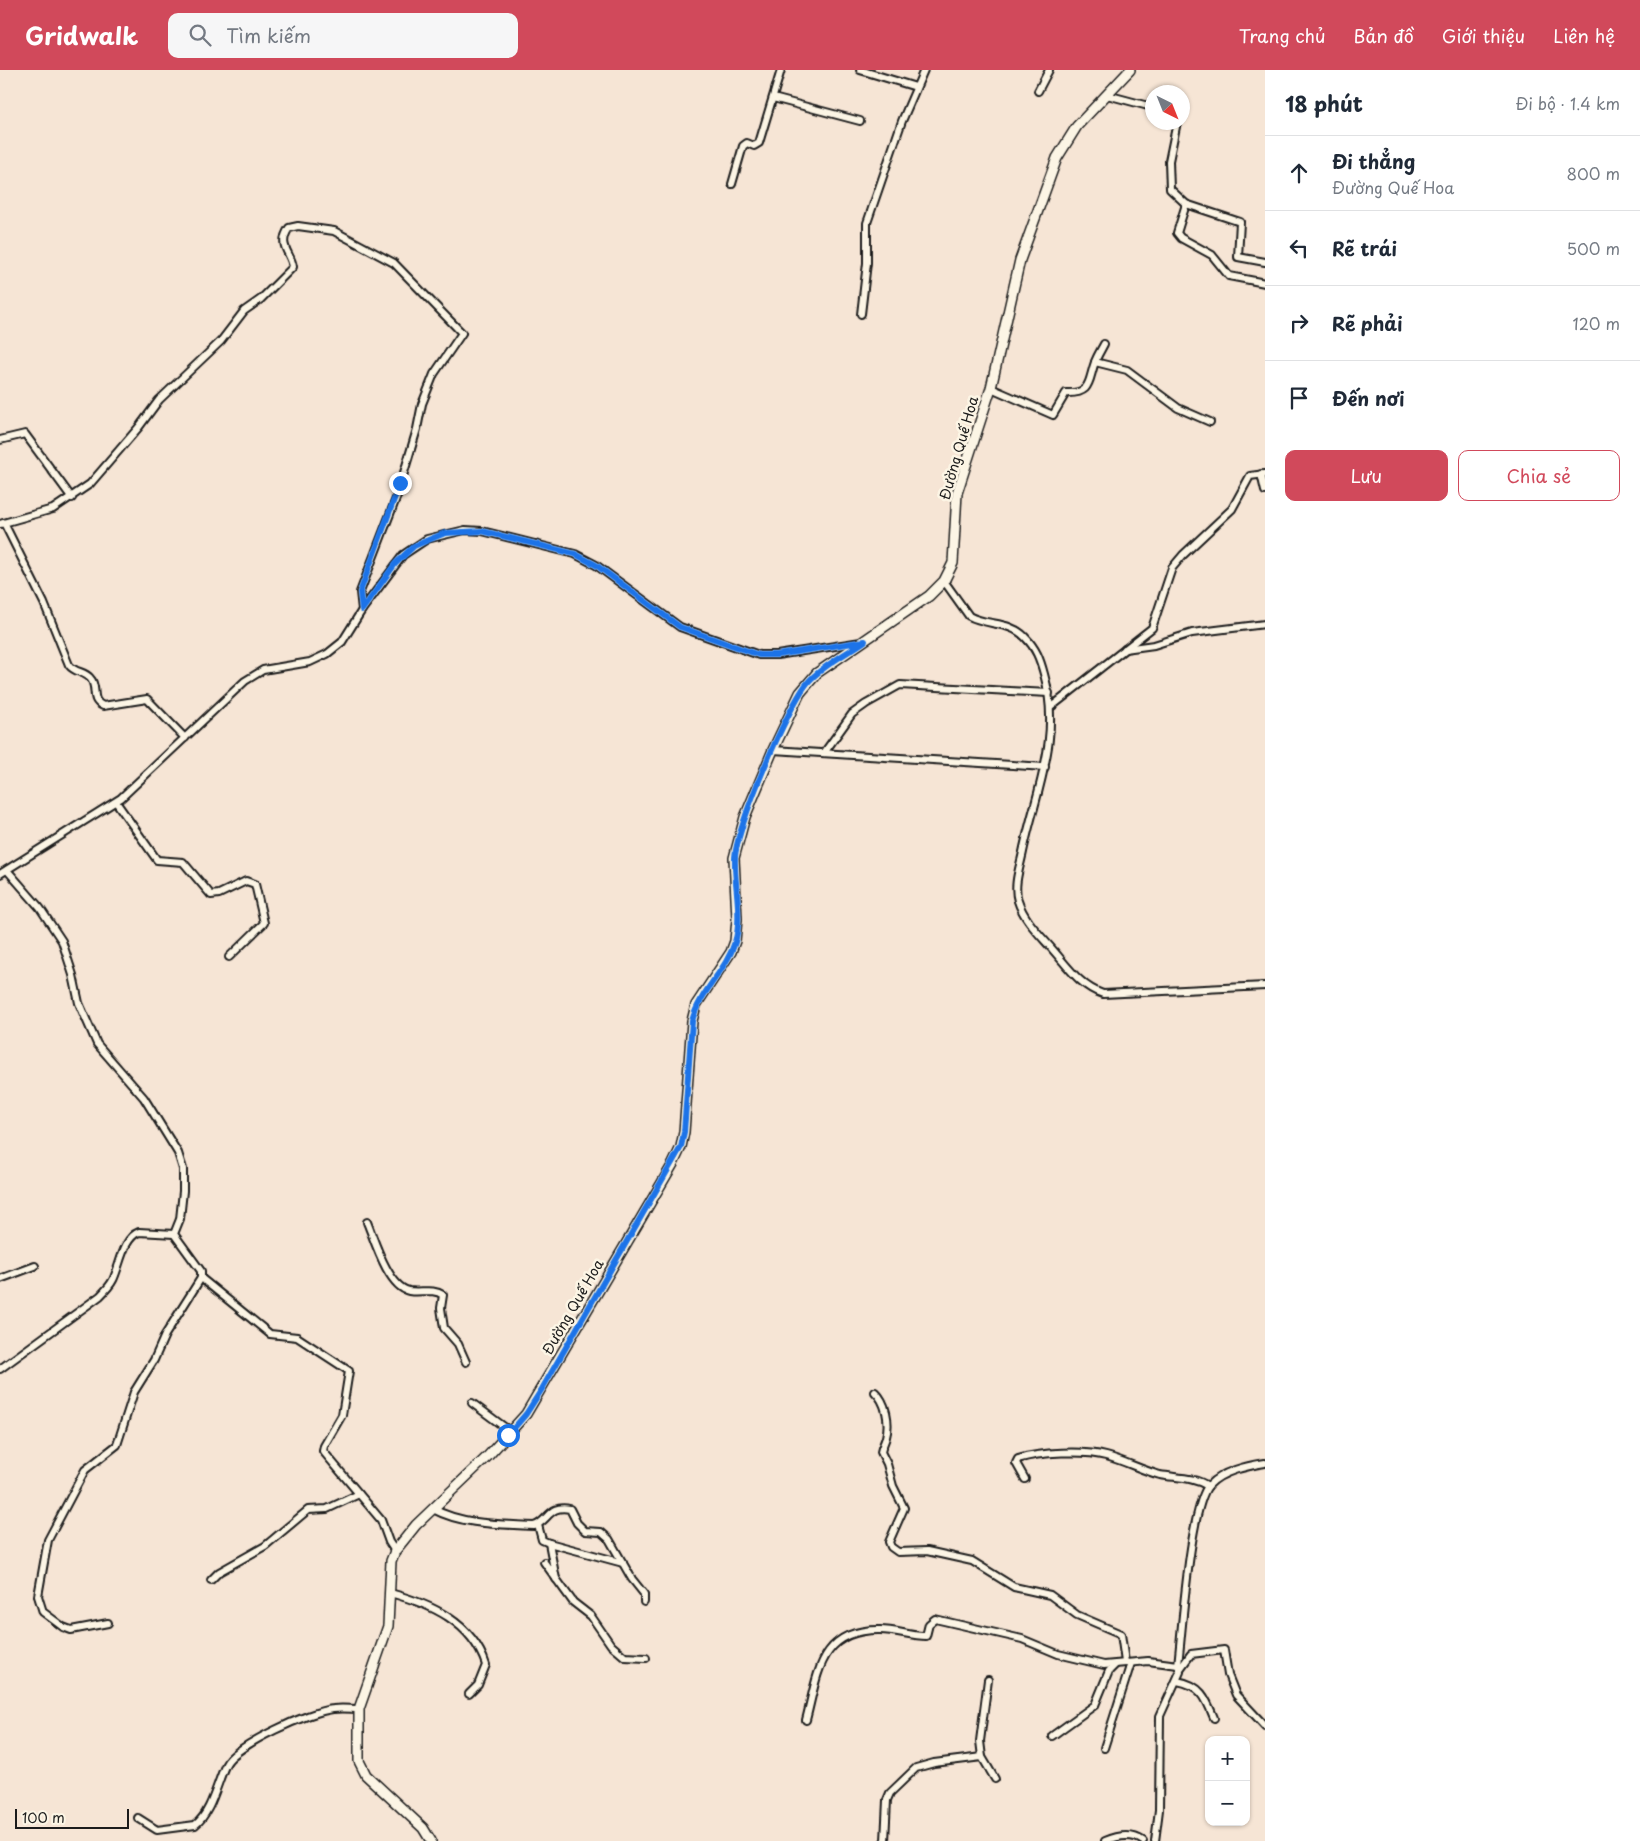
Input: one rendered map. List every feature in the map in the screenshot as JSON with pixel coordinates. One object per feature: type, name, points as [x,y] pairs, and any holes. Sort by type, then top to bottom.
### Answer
[{"type":"street","points":[[732,184],[744,146],[747,144],[754,146],[759,143],[781,70]]},
{"type":"street","points":[[860,70],[916,88]]},
{"type":"street","points":[[861,314],[866,263],[867,223],[902,121],[924,70]]},
{"type":"street","points":[[1038,91],[1049,70]]},
{"type":"street","name":"Đường Quế Hoa","points":[[395,1551],[433,1509],[511,1432],[526,1414],[681,1147],[684,1132],[692,1021],[696,1005],[731,952],[735,941],[737,919],[736,848],[745,817],[800,692],[808,682],[817,673],[928,596],[944,581],[953,563],[958,493],[991,388],[1020,260],[1057,158],[1077,126],[1130,70]]},
{"type":"street","points":[[1107,95],[1145,105]]},
{"type":"street","points":[[773,98],[860,121]]},
{"type":"street","points":[[1175,130],[1169,161],[1168,185],[1186,204],[1240,222],[1238,257],[1265,262]]},
{"type":"street","points":[[1186,204],[1177,228],[1177,233],[1181,238],[1212,255],[1230,276],[1265,283]]},
{"type":"street","points":[[185,738],[147,699],[103,706],[98,704],[95,700],[92,680],[89,676],[74,671],[69,665],[44,603],[2,524],[53,509],[72,498],[101,474],[159,400],[221,341],[244,312],[261,299],[293,266],[285,251],[285,236],[288,229],[298,226],[334,231],[399,266],[462,333],[434,374],[422,404],[417,429],[397,496],[360,592],[362,610]]},
{"type":"street","points":[[991,388],[1053,415],[1066,394],[1082,391],[1089,385],[1095,362],[1104,344]]},
{"type":"street","points":[[1095,362],[1127,370],[1178,408],[1210,422]]},
{"type":"street","points":[[0,440],[25,434],[72,498]]},
{"type":"street","points":[[1051,707],[1152,628],[1168,578],[1179,559],[1232,509],[1250,476],[1263,474],[1265,491]]},
{"type":"street","points":[[0,874],[116,802],[245,680],[263,670],[310,662],[335,648],[342,642],[395,564],[414,546],[445,533],[482,531],[575,554],[596,565],[680,627],[759,655],[777,655],[865,641]]},
{"type":"street","points":[[944,581],[969,616],[1010,627],[1024,636],[1037,651],[1049,693],[1051,726],[1045,767],[1030,816],[1016,892],[1028,921],[1074,975],[1095,991],[1114,995],[1265,986]]},
{"type":"street","points":[[1124,649],[1154,645],[1192,633],[1265,624]]},
{"type":"street","points":[[824,753],[852,714],[900,684],[1049,693]]},
{"type":"street","points":[[773,750],[1045,767]]},
{"type":"street","points":[[116,802],[157,860],[183,862],[211,895],[214,896],[246,882],[255,884],[264,922],[229,957]]},
{"type":"street","points":[[7,870],[40,908],[62,941],[73,975],[79,1003],[92,1035],[103,1052],[150,1106],[178,1153],[183,1169],[183,1191],[180,1219],[174,1234]]},
{"type":"street","points":[[366,1222],[390,1275],[400,1287],[406,1290],[432,1291],[443,1295],[441,1308],[444,1328],[458,1344],[466,1362]]},
{"type":"street","points":[[0,1369],[100,1296],[113,1281],[129,1240],[134,1234],[139,1232],[174,1234],[202,1271],[201,1278],[165,1335],[154,1360],[134,1392],[117,1444],[85,1470],[48,1540],[38,1596],[44,1612],[62,1627],[71,1630],[108,1623]]},
{"type":"street","points":[[0,1279],[35,1266]]},
{"type":"street","points":[[201,1278],[240,1307],[270,1334],[297,1336],[349,1371],[342,1415],[323,1450],[381,1520],[389,1542],[395,1551],[391,1561],[391,1608],[384,1644],[359,1709],[359,1761],[363,1769],[423,1828],[431,1841]]},
{"type":"street","points":[[875,1392],[884,1402],[886,1412],[887,1435],[881,1452],[887,1464],[893,1486],[904,1508],[888,1542],[891,1547],[898,1552],[927,1551],[972,1561],[1014,1586],[1050,1595],[1077,1615],[1120,1634],[1128,1662],[1104,1748]]},
{"type":"street","points":[[472,1403],[511,1432]]},
{"type":"street","points":[[1025,1480],[1016,1463],[1018,1459],[1063,1453],[1103,1455],[1135,1468],[1162,1475],[1195,1480],[1208,1486]]},
{"type":"street","points":[[1155,1841],[1159,1810],[1160,1716],[1177,1681],[1189,1565],[1198,1516],[1208,1486],[1229,1473],[1265,1462]]},
{"type":"street","points":[[211,1580],[219,1572],[265,1546],[308,1510],[327,1509],[359,1494]]},
{"type":"street","points":[[433,1509],[461,1520],[538,1525],[551,1512],[560,1509],[570,1510],[577,1523],[585,1531],[601,1532],[610,1539],[632,1580],[644,1594],[644,1602]]},
{"type":"street","points":[[538,1525],[542,1540],[623,1563]]},
{"type":"street","points":[[549,1543],[557,1582]]},
{"type":"street","points":[[544,1562],[573,1602],[590,1616],[611,1645],[625,1657],[646,1658]]},
{"type":"street","points":[[390,1594],[420,1602],[455,1621],[470,1634],[483,1656],[486,1669],[478,1685],[469,1694]]},
{"type":"street","points":[[806,1720],[819,1665],[825,1656],[843,1640],[860,1632],[881,1630],[926,1636],[930,1620],[941,1619],[1028,1641],[1058,1654],[1104,1665],[1148,1661],[1179,1667]]},
{"type":"street","points":[[1179,1667],[1191,1654],[1224,1650],[1228,1674],[1236,1695],[1265,1726]]},
{"type":"street","points":[[1052,1736],[1095,1705],[1109,1671],[1115,1665]]},
{"type":"street","points":[[988,1680],[980,1741],[982,1757],[995,1780]]},
{"type":"street","points":[[1177,1681],[1190,1684],[1202,1694],[1214,1718]]},
{"type":"street","points":[[138,1818],[157,1830],[195,1825],[206,1810],[226,1763],[241,1748],[266,1734],[327,1710],[359,1709]]},
{"type":"street","points":[[885,1841],[887,1800],[890,1793],[916,1768],[934,1763],[982,1757]]},
{"type":"street","points":[[1105,1841],[1123,1836],[1137,1837],[1143,1841]]},
{"type":"route","points":[[400,483],[397,496],[360,592],[362,610],[395,564],[414,546],[445,533],[465,530],[482,531],[558,548],[575,554],[596,565],[680,627],[759,655],[777,655],[865,641],[817,673],[800,692],[745,817],[734,858],[737,932],[731,952],[696,1005],[689,1035],[684,1132],[681,1147],[673,1164],[621,1250],[542,1389],[526,1414],[508,1435]]}]
